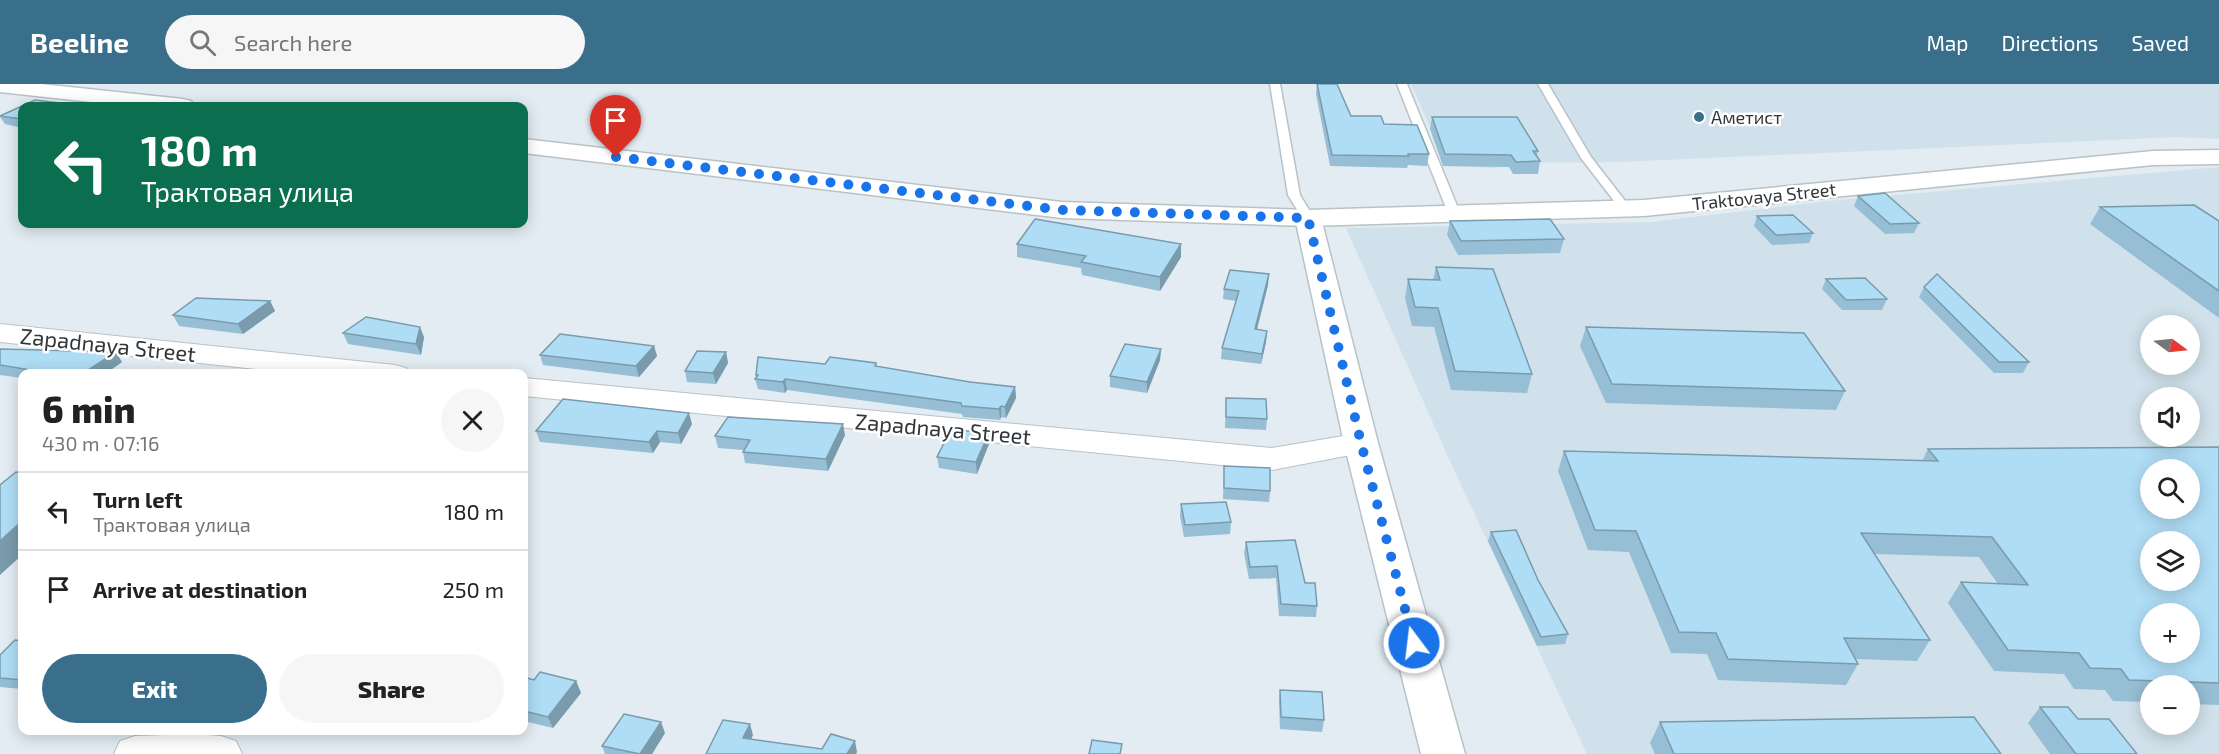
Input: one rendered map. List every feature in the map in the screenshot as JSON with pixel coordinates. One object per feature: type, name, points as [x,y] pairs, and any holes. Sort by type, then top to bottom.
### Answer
[{"type":"main road","points":[[0,86],[146,102]]},
{"type":"main road","name":"Traktovaya Street","points":[[528,146],[1062,210],[1308,218],[1625,208],[2152,158],[2219,157]]},
{"type":"main road","points":[[1308,218],[1361,443],[1443,754]]},
{"type":"street","name":"Zapadnaya Street","points":[[0,333],[347,369]]},
{"type":"street","name":"Zapadnaya Street","points":[[528,387],[1272,459],[1361,443]]},
{"type":"street","points":[[135,754],[194,752],[221,754]]},
{"type":"lane","points":[[1275,84],[1294,195],[1308,218]]},
{"type":"lane","points":[[1402,84],[1454,213]]},
{"type":"lane","points":[[1544,84],[1586,158],[1625,208]]},
{"type":"shaded area","points":[[1411,84],[2219,84],[2219,139],[2178,137],[1619,162],[1509,163],[1496,168],[1447,166]]},
{"type":"shaded area","points":[[2219,167],[2219,754],[1587,754],[1449,459],[1346,228],[1651,222],[1828,201]]},
{"type":"building","points":[[1317,84],[1337,84],[1351,116],[1381,116],[1384,124],[1417,125],[1429,154],[1332,155]]},
{"type":"building","points":[[18,108],[18,118],[0,116]]},
{"type":"building","points":[[1432,117],[1517,117],[1538,151],[1533,151],[1540,161],[1516,162],[1511,155],[1445,154]]},
{"type":"building","points":[[1885,193],[1919,223],[1890,224],[1858,196]]},
{"type":"building","points":[[2194,205],[2219,221],[2219,291],[2100,207]]},
{"type":"building","points":[[1793,215],[1813,233],[1776,235],[1757,216]]},
{"type":"building","points":[[1035,219],[1181,244],[1160,277],[1081,262],[1086,256],[1017,244]]},
{"type":"building","points":[[1550,219],[1564,239],[1461,241],[1450,221]]},
{"type":"building","points":[[1436,267],[1493,269],[1532,374],[1455,371],[1438,308],[1415,307],[1408,279],[1440,280]]},
{"type":"building","points":[[1230,270],[1269,274],[1255,329],[1267,331],[1262,354],[1222,348],[1239,291],[1224,289]]},
{"type":"building","points":[[1937,274],[2029,362],[1999,362],[1924,287]]},
{"type":"building","points":[[1865,278],[1887,299],[1846,300],[1826,279]]},
{"type":"building","points":[[196,298],[270,301],[238,324],[173,315]]},
{"type":"building","points":[[366,317],[420,327],[416,344],[343,333]]},
{"type":"building","points":[[1586,327],[1804,333],[1845,391],[1612,384]]},
{"type":"building","points":[[560,334],[654,346],[636,366],[540,355]]},
{"type":"building","points":[[1125,344],[1161,349],[1147,382],[1110,376]]},
{"type":"building","points":[[0,349],[116,352],[90,369],[24,369],[0,365]]},
{"type":"building","points":[[697,351],[726,352],[713,373],[685,371]]},
{"type":"building","points":[[758,357],[825,364],[830,357],[876,363],[875,366],[970,382],[1015,387],[1005,407],[1001,406],[999,409],[962,406],[961,403],[785,379],[783,382],[755,379],[758,375],[756,375]]},
{"type":"building","points":[[1226,398],[1266,399],[1267,419],[1226,417]]},
{"type":"building","points":[[563,399],[689,413],[678,433],[657,431],[649,442],[536,431]]},
{"type":"building","points":[[728,417],[843,424],[826,459],[743,452],[750,440],[715,436]]},
{"type":"building","points":[[957,430],[989,433],[976,462],[937,457],[949,433],[957,433]]},
{"type":"building","points":[[2219,447],[2219,683],[2200,682],[2200,675],[2140,675],[2140,680],[2129,680],[2121,669],[2090,668],[2079,653],[2008,650],[1961,582],[2028,585],[1992,537],[1861,533],[1930,640],[1844,638],[1858,664],[1728,659],[1716,633],[1679,632],[1636,531],[1595,530],[1564,451],[1938,461],[1928,449]]},
{"type":"building","points":[[1224,466],[1270,468],[1270,491],[1224,488]]},
{"type":"building","points":[[18,472],[18,525],[0,541],[0,485]]},
{"type":"building","points":[[1226,502],[1231,522],[1185,525],[1181,504]]},
{"type":"building","points":[[1516,530],[1538,580],[1568,634],[1541,637],[1491,532]]},
{"type":"building","points":[[1295,540],[1305,583],[1315,583],[1317,606],[1281,604],[1277,566],[1250,567],[1246,542]]},
{"type":"building","points":[[15,640],[18,640],[18,680],[0,678],[0,655]]},
{"type":"building","points":[[540,672],[576,681],[548,717],[528,712],[528,678],[534,680]]},
{"type":"building","points":[[1280,690],[1322,692],[1324,720],[1281,717]]},
{"type":"building","points":[[2040,707],[2068,707],[2078,719],[2109,719],[2137,754],[2076,754]]},
{"type":"building","points":[[624,714],[661,722],[640,754],[602,746]]},
{"type":"building","points":[[1974,717],[2001,754],[1674,754],[1660,722]]},
{"type":"building","points":[[723,720],[750,724],[743,738],[822,749],[831,734],[855,741],[847,754],[706,754]]},
{"type":"building","points":[[1092,740],[1122,744],[1120,754],[1089,754]]},
{"type":"place","name":"Аметист","points":[[1699,117]]},
{"type":"route","points":[[616,157],[1062,210],[1308,218],[1361,443],[1414,643]]}]
